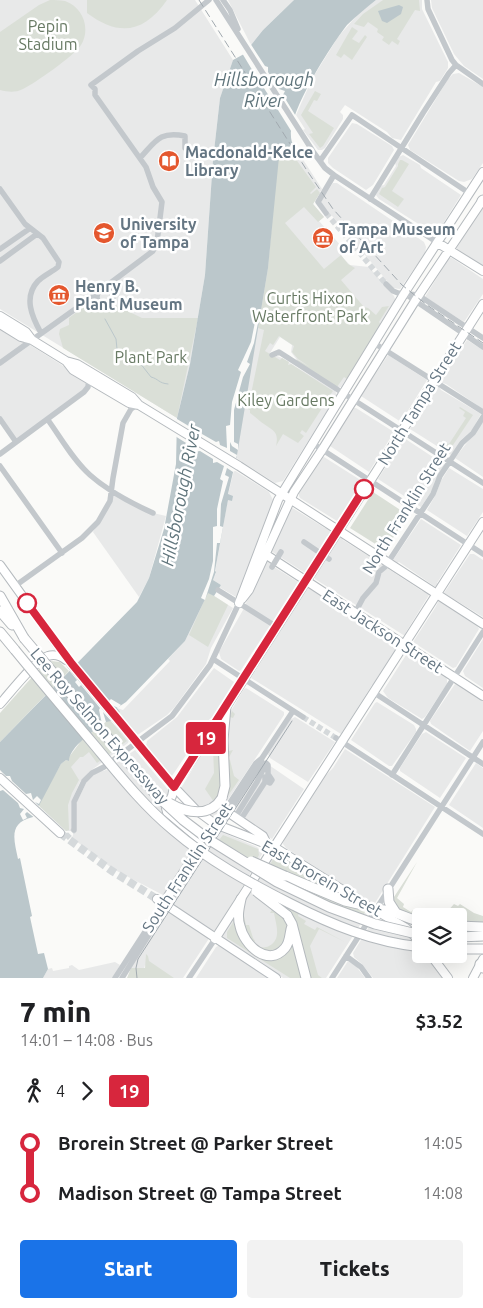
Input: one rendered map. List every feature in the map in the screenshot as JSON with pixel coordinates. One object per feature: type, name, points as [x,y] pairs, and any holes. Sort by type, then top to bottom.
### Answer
[{"type":"highway","points":[[0,596],[24,638]]},
{"type":"highway","name":"Lee Roy Selmon Expressway","points":[[0,611],[156,795],[182,820],[224,851],[277,882],[336,911],[375,924],[412,933]]},
{"type":"highway","name":"Lee Roy Selmon Expressway","points":[[0,632],[146,805],[190,844],[228,870],[326,922],[371,937],[412,945]]},
{"type":"highway","points":[[0,639],[8,648],[15,650]]},
{"type":"highway","points":[[156,795],[183,810],[196,812],[212,808],[222,798],[225,786],[223,740],[226,706]]},
{"type":"highway","points":[[224,851],[337,898],[371,908],[383,908],[412,919]]},
{"type":"highway","points":[[228,870],[287,915],[292,926],[306,978]]},
{"type":"highway","points":[[388,889],[390,905],[398,915]]},
{"type":"highway","points":[[241,899],[238,914],[239,926],[246,941],[256,952],[271,955],[281,952],[289,943],[292,926]]},
{"type":"highway","points":[[467,926],[483,927]]},
{"type":"highway","points":[[467,937],[483,936]]},
{"type":"highway","points":[[467,950],[483,949]]},
{"type":"main road","points":[[239,603],[248,590],[281,494],[404,294],[483,172]]},
{"type":"main road","points":[[262,552],[290,499],[354,400],[384,349],[448,250],[483,201],[469,193]]},
{"type":"main road","points":[[438,243],[483,271]]},
{"type":"main road","name":"North Tampa Street","points":[[201,848],[199,840],[167,812],[166,808],[174,787],[483,304]]},
{"type":"main road","points":[[0,316],[26,332],[32,340]]},
{"type":"main road","points":[[0,324],[21,337],[32,340],[66,361],[87,370],[132,397],[139,405],[239,466],[483,624]]},
{"type":"main road","points":[[66,361],[73,370],[129,403],[139,405]]},
{"type":"main road","points":[[215,939],[241,899],[270,846],[404,645],[483,522]]},
{"type":"main road","name":"East Jackson Street","points":[[262,552],[483,696]]},
{"type":"main road","name":"East Brorein Street","points":[[0,565],[72,664],[174,787],[196,810],[218,825],[270,846],[406,928],[412,934]]},
{"type":"main road","points":[[0,704],[44,657],[51,655],[61,657],[72,664]]},
{"type":"main road","points":[[0,778],[60,832]]},
{"type":"main road","points":[[229,813],[263,836],[270,846]]},
{"type":"main road","name":"South Franklin Street","points":[[162,903],[201,848]]},
{"type":"main road","points":[[162,903],[276,978]]},
{"type":"main road","points":[[437,963],[449,977]]},
{"type":"main road","points":[[467,978],[482,964]]},
{"type":"main road","points":[[473,978],[482,964]]},
{"type":"street","points":[[0,363],[150,255],[157,242],[163,204],[153,186],[148,170],[95,95],[96,89],[91,85],[138,51],[175,28],[209,0]]},
{"type":"street","points":[[216,0],[320,161],[334,175],[438,243]]},
{"type":"street","points":[[223,0],[230,10],[246,45]]},
{"type":"street","points":[[427,0],[428,9],[456,65],[483,84]]},
{"type":"street","points":[[370,199],[421,115],[456,65]]},
{"type":"street","points":[[320,161],[352,116],[469,193]]},
{"type":"street","points":[[140,158],[153,143],[168,134],[185,136],[185,148]]},
{"type":"street","points":[[326,213],[318,202],[334,175]]},
{"type":"street","points":[[0,189],[29,229],[43,238],[60,263],[58,267],[38,281],[30,298],[32,315],[41,333]]},
{"type":"street","points":[[0,249],[29,229]]},
{"type":"street","points":[[0,262],[37,234]]},
{"type":"street","points":[[110,291],[114,281]]},
{"type":"street","points":[[386,284],[394,291],[417,298],[465,331],[483,347]]},
{"type":"street","points":[[87,301],[99,301],[106,304],[110,302],[113,295],[110,291],[106,289],[100,291]]},
{"type":"street","points":[[99,301],[100,291]]},
{"type":"street","points":[[465,331],[483,338]]},
{"type":"street","points":[[374,343],[483,412]]},
{"type":"street","points":[[272,355],[279,352],[483,483]]},
{"type":"street","points":[[0,454],[86,390],[90,380],[87,370]]},
{"type":"street","points":[[15,586],[85,536],[98,522],[109,504],[123,424],[130,408],[139,405]]},
{"type":"street","name":"North Franklin Street","points":[[355,613],[363,598],[376,583],[378,572],[388,562],[433,494],[439,478],[450,461],[463,442],[473,433],[483,417]]},
{"type":"street","points":[[0,419],[16,442]]},
{"type":"street","points":[[48,420],[81,466],[100,483],[135,505],[153,513]]},
{"type":"street","points":[[312,444],[483,554]]},
{"type":"street","points":[[0,466],[62,553]]},
{"type":"street","points":[[100,483],[107,482],[113,478]]},
{"type":"street","points":[[304,542],[329,559]]},
{"type":"street","points":[[272,567],[282,552]]},
{"type":"street","points":[[218,590],[277,626]]},
{"type":"street","points":[[74,830],[74,802],[84,781],[135,741],[172,716],[192,692],[213,659],[239,603]]},
{"type":"street","points":[[392,775],[483,632]]},
{"type":"street","points":[[213,659],[303,717]]},
{"type":"street","points":[[373,692],[483,764]]},
{"type":"street","name":"South Franklin Street","points":[[119,976],[162,903],[218,825],[256,763],[262,758],[294,711]]},
{"type":"street","points":[[339,740],[483,834]]},
{"type":"street","points":[[332,978],[346,956],[371,908],[388,889],[483,742]]},
{"type":"street","name":"South Franklin Street","points":[[201,848],[229,813],[260,765],[262,758]]},
{"type":"street","points":[[266,763],[268,765],[268,774],[272,780],[270,783],[266,781],[268,778],[265,777],[265,782],[241,819],[236,816],[257,782],[266,763]]},
{"type":"street","points":[[189,978],[215,939]]},
{"type":"street","points":[[346,956],[361,967],[369,978]]},
{"type":"shaded area","name":"University of Tampa","points":[[0,0],[195,0],[233,60],[220,98],[213,160],[205,275],[190,364],[177,418],[0,309]]},
{"type":"shaded area","points":[[228,0],[294,0],[263,30],[251,45]]},
{"type":"shaded area","points":[[376,0],[422,0],[422,9],[448,62],[448,68],[440,81],[436,82],[401,140],[392,138],[387,132],[345,105],[340,112],[343,115],[343,119],[325,148],[318,150],[303,130],[305,129],[296,115],[312,79],[338,37],[359,13]]},
{"type":"shaded area","points":[[431,0],[483,0],[483,79],[464,66],[454,54],[432,8]]},
{"type":"shaded area","points":[[459,73],[483,87],[483,163],[472,179],[464,182],[459,181],[410,150],[408,145],[448,79],[453,74]]},
{"type":"shaded area","points":[[352,123],[357,124],[392,146],[394,150],[373,185],[366,190],[328,163],[328,158]]},
{"type":"shaded area","points":[[293,144],[322,189],[313,204],[324,217],[319,221],[342,247],[344,253],[341,255],[342,257],[350,265],[369,267],[394,296],[396,302],[341,387],[337,387],[300,364],[291,352],[292,345],[280,337],[270,353],[282,358],[335,391],[337,395],[283,481],[275,483],[236,458],[270,248],[277,164],[287,147]]},
{"type":"shaded area","points":[[403,155],[461,195],[436,235],[379,199],[376,195],[380,186],[384,185],[396,166],[395,163],[399,157]]},
{"type":"shaded area","points":[[333,183],[337,183],[424,242],[426,247],[425,253],[400,289],[393,288],[322,204],[321,201]]},
{"type":"shaded area","points":[[480,209],[483,209],[483,266],[456,249]]},
{"type":"shaded area","points":[[449,258],[452,258],[483,279],[483,294],[464,322],[425,297]]},
{"type":"shaded area","points":[[0,326],[92,384],[17,440],[0,417]]},
{"type":"shaded area","points":[[467,340],[483,350],[483,410],[446,384],[440,382]]},
{"type":"shaded area","points":[[388,355],[427,380],[401,422],[361,396]]},
{"type":"shaded area","points":[[436,387],[439,387],[481,414],[472,430],[460,441],[451,455],[410,429]]},
{"type":"shaded area","points":[[354,408],[394,432],[369,472],[330,446]]},
{"type":"shaded area","points":[[483,422],[483,477],[455,458]]},
{"type":"shaded area","points":[[404,438],[445,465],[421,507],[378,479]]},
{"type":"shaded area","points":[[324,457],[362,481],[337,521],[299,496],[299,493],[321,458]]},
{"type":"shaded area","points":[[449,468],[483,489],[483,512],[467,536],[427,510]]},
{"type":"shaded area","points":[[234,470],[269,492],[273,500],[255,557],[236,597],[219,587],[221,585],[213,580],[216,573],[228,499],[232,501],[228,495]]},
{"type":"shaded area","points":[[113,493],[149,512],[166,516],[149,578],[139,597],[93,532],[111,502]]},
{"type":"shaded area","points":[[291,507],[333,531],[330,536],[327,536],[305,573],[271,551]]},
{"type":"shaded area","points":[[421,519],[461,545],[437,583],[439,584],[437,588],[399,562],[397,563],[393,560]]},
{"type":"shaded area","points":[[338,537],[342,537],[343,540],[428,593],[429,595],[405,636],[315,579]]},
{"type":"shaded area","points":[[470,554],[474,554],[483,560],[483,617],[444,593]]},
{"type":"shaded area","points":[[265,561],[270,562],[271,565],[298,582],[239,671],[221,659],[219,652],[243,610]]},
{"type":"shaded area","points":[[307,587],[399,645],[377,678],[378,681],[375,685],[372,685],[341,734],[251,678]]},
{"type":"shaded area","points":[[208,592],[233,608],[211,648],[206,664],[174,708],[136,736],[117,708],[123,710],[170,661],[168,659],[185,641]]},
{"type":"shaded area","points":[[439,600],[479,629],[456,667],[453,668],[413,642]]},
{"type":"shaded area","points":[[483,639],[483,688],[465,676],[463,671]]},
{"type":"shaded area","points":[[408,652],[446,676],[447,680],[447,684],[422,719],[388,698],[383,691]]},
{"type":"shaded area","points":[[214,668],[234,682],[212,717],[199,729],[196,740],[172,776],[146,746],[147,741],[177,717]]},
{"type":"shaded area","points":[[455,684],[483,701],[483,731],[470,751],[431,724],[430,721]]},
{"type":"shaded area","points":[[246,688],[284,712],[284,715],[220,812],[213,816],[195,803],[181,788],[209,742],[217,723],[229,714]]},
{"type":"shaded area","points":[[377,702],[414,725],[416,729],[416,732],[392,766],[389,766],[351,740]]},
{"type":"shaded area","points":[[295,717],[335,742],[308,782],[270,758],[268,754],[290,720]]},
{"type":"shaded area","points":[[111,721],[129,740],[128,743],[89,772],[80,782],[71,803],[71,831],[66,831],[38,805],[61,764]]},
{"type":"shaded area","points":[[426,732],[466,758],[440,798],[400,771],[400,768],[422,734]]},
{"type":"shaded area","points":[[345,749],[435,807],[375,903],[372,903],[286,848],[283,844],[284,838]]},
{"type":"shaded area","points":[[135,750],[170,792],[162,806],[165,817],[197,844],[184,867],[163,895],[113,869],[72,838],[75,829],[76,804],[87,781],[101,769],[103,771],[106,770]]},
{"type":"shaded area","points":[[263,763],[266,763],[304,789],[272,839],[236,816],[233,811]]},
{"type":"shaded area","points":[[476,763],[483,768],[483,828],[449,805]]},
{"type":"shaded area","points":[[219,831],[257,847],[262,854],[214,931],[172,904]]},
{"type":"shaded area","points":[[274,855],[291,863],[346,899],[345,904],[367,914],[326,978],[283,978],[223,939],[222,935]]},
{"type":"shaded area","points":[[167,912],[208,937],[208,940],[183,978],[165,978],[145,965],[142,978],[131,968]]},
{"type":"shaded area","points":[[375,917],[384,920],[412,939],[412,963],[434,963],[445,978],[373,978],[354,957],[353,953]]},
{"type":"shaded area","points":[[220,945],[268,978],[196,978],[216,947]]},
{"type":"shaded area","points":[[348,961],[356,966],[365,978],[337,978]]},
{"type":"shaded area","points":[[115,962],[120,965],[113,978],[43,978],[48,969],[52,968],[53,971],[69,968],[72,965],[79,970]]},
{"type":"green space","name":"Pepin Stadium","points":[[50,0],[65,1],[81,13],[84,19],[85,32],[81,45],[45,76],[28,86],[14,92],[0,90],[0,32],[39,5]]},
{"type":"green space","points":[[87,0],[167,0],[158,11],[140,25],[120,28],[99,21],[87,13]]},
{"type":"green space","points":[[383,0],[419,0],[420,11],[415,10],[397,39],[400,41],[398,45],[392,41],[389,45],[382,40],[384,37],[377,32],[378,29],[368,22],[364,27],[354,24],[363,14]]},
{"type":"green space","points":[[352,27],[358,31],[352,39],[359,43],[365,35],[367,37],[352,60],[344,54],[341,58],[336,55]]},
{"type":"green space","points":[[315,91],[321,94],[317,101],[314,100],[308,111],[334,128],[320,148],[309,134],[313,133],[301,115]]},
{"type":"green space","name":"Curtis Hixon Waterfront Park","points":[[287,147],[316,187],[310,193],[317,189],[320,193],[313,204],[324,217],[318,222],[304,207],[285,223],[324,269],[341,255],[348,264],[355,268],[341,280],[364,307],[376,315],[382,307],[389,306],[379,322],[382,326],[347,379],[344,377],[337,387],[300,364],[296,359],[310,367],[298,359],[292,352],[294,346],[279,336],[273,345],[270,343],[265,351],[280,360],[282,358],[289,362],[288,365],[291,364],[333,391],[326,402],[322,400],[320,402],[324,405],[306,433],[302,430],[300,433],[304,436],[298,443],[283,434],[276,446],[277,438],[275,432],[250,413],[248,409],[264,330],[258,328],[268,268],[277,164],[279,156]]},
{"type":"green space","points":[[400,160],[409,164],[392,191],[404,199],[398,207],[379,194]]},
{"type":"green space","name":"Plant Park","points":[[90,302],[104,310],[115,305],[142,318],[198,318],[177,418],[63,348],[59,334],[60,329],[69,325],[69,318]]},
{"type":"green space","points":[[460,407],[473,415],[449,451],[437,444],[438,442],[444,446],[446,443],[449,444],[466,418],[463,416],[465,412]]},
{"type":"green space","points":[[373,492],[408,515],[385,550],[350,528]]},
{"type":"green space","points":[[208,592],[228,605],[208,647],[189,635]]},
{"type":"green space","points":[[51,661],[60,662],[69,671],[0,742],[0,713],[41,667]]},
{"type":"green space","points":[[232,711],[235,714],[233,718],[230,717],[227,737],[229,751],[233,750],[228,759],[230,760],[234,776],[239,780],[220,807],[205,789],[214,773],[213,748],[209,748],[223,718],[222,801],[224,743],[228,717]]},
{"type":"green space","points":[[106,721],[111,721],[127,741],[97,763],[89,752],[80,757],[71,767],[79,780],[68,805],[69,830],[66,831],[38,805],[61,764],[66,760],[69,761],[69,757],[81,741]]},
{"type":"green space","points":[[223,835],[258,849],[259,855],[255,862],[219,840]]},
{"type":"green space","points":[[275,856],[291,863],[343,896],[340,902],[365,912],[360,920],[314,896],[300,899],[270,883],[270,876],[265,873]]},
{"type":"green space","points":[[417,862],[397,898],[404,904],[403,907],[412,911],[412,915],[398,911],[392,900]]},
{"type":"green space","points":[[282,893],[302,904],[298,916],[306,921],[304,924],[315,930],[317,927],[345,942],[319,929],[310,946],[318,975],[322,978],[290,978],[227,938],[227,932],[235,919],[244,916],[246,925],[249,925],[255,941],[254,943],[267,947],[273,943],[277,936],[277,927],[274,913],[270,913]]},
{"type":"green space","points":[[454,904],[458,906],[460,904],[466,908],[450,908]]},
{"type":"green space","points":[[467,908],[483,916],[483,941],[476,942],[476,934],[467,934]]},
{"type":"green space","points":[[146,954],[149,961],[174,978],[127,978],[131,968],[145,968]]},
{"type":"water","name":"Hillsborough River","points":[[294,0],[376,0],[347,25],[320,65],[300,102],[294,119],[291,134],[293,144],[283,151],[279,157],[268,268],[237,455],[228,494],[233,496],[232,501],[228,500],[213,580],[221,585],[214,596],[208,593],[185,641],[126,702],[117,708],[120,712],[111,721],[106,722],[89,734],[73,750],[69,761],[66,760],[61,764],[33,817],[20,823],[16,828],[15,845],[18,859],[20,858],[38,954],[44,953],[48,969],[43,978],[0,978],[0,742],[137,602],[149,578],[164,529],[176,464],[177,418],[190,364],[205,275],[213,160],[220,98],[233,60],[244,54],[263,30]]},
{"type":"water","points":[[399,5],[403,7],[401,14],[387,23],[382,21],[378,11]]},
{"type":"pier","points":[[250,43],[265,66],[268,67],[268,72],[279,89],[285,91],[283,95],[297,118],[293,134],[258,79],[252,77],[254,73],[242,53]]},
{"type":"pier","points":[[257,312],[260,313],[254,343],[247,362],[250,364],[243,377],[234,410],[234,442],[238,444],[238,450],[230,442],[230,451],[237,455],[236,458],[238,459],[235,471],[233,472],[227,468],[225,475],[229,477],[221,504],[220,526],[223,527],[220,543],[217,543],[214,572],[205,600],[201,598],[209,579],[213,561],[213,527],[217,526],[217,509],[223,481],[220,479],[224,466],[217,462],[213,463],[213,459],[200,451],[194,452],[194,448],[175,436],[177,419],[197,431],[201,430],[202,434],[216,442],[219,441],[220,445],[227,448],[226,426],[230,425],[232,402],[241,372],[238,370],[251,342]]},
{"type":"pier","points":[[75,661],[109,701],[111,699],[121,705],[118,708],[112,705],[120,715],[113,723],[103,712],[106,722],[96,732],[55,682],[61,675],[102,724],[100,708],[81,685],[79,687],[75,682],[77,680],[68,669]]},
{"type":"pier","points":[[0,770],[6,776],[10,776],[12,781],[26,794],[31,793],[33,800],[37,796],[41,800],[39,804],[35,802],[40,807],[35,818],[27,812],[25,814],[27,818],[23,820],[20,814],[24,809],[20,808],[18,803],[3,790],[0,791]]},
{"type":"waterway","points":[[105,319],[116,339],[117,349],[136,358],[151,377],[168,384]]},
{"type":"tunnel","points":[[326,213],[386,284]]},
{"type":"tunnel","points":[[303,717],[336,738]]},
{"type":"tunnel","points":[[66,838],[74,830]]},
{"type":"tunnel","points":[[60,833],[112,871],[157,899]]},
{"type":"tram line","points":[[137,978],[136,968],[138,959],[292,721]]},
{"type":"railway","points":[[199,0],[333,209],[402,285],[427,305],[483,343]]},
{"type":"bus line","name":"19","points":[[27,603],[72,664],[174,787],[364,489]]},
{"type":"place","name":"Macdonald-Kelce Library","points":[[169,161]]},
{"type":"place","name":"University of Tampa","points":[[104,233]]},
{"type":"place","name":"Tampa Museum of Art","points":[[323,238]]},
{"type":"place","name":"Henry B. Plant Museum","points":[[59,295]]},
{"type":"park label","name":"Kiley Gardens","points":[[286,400]]}]
